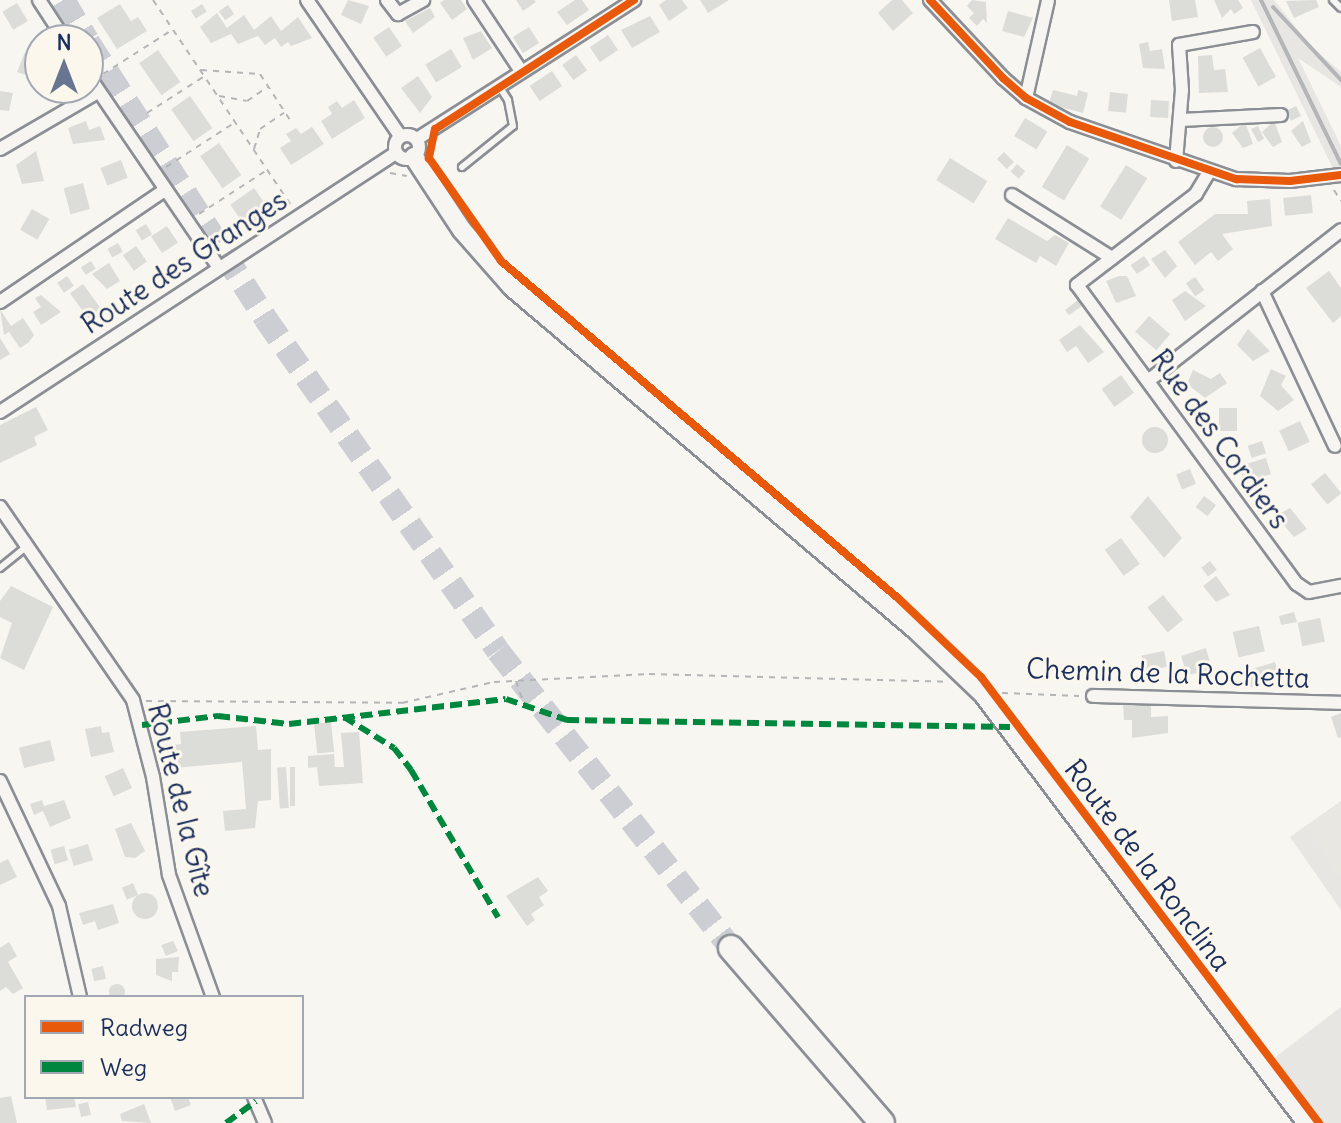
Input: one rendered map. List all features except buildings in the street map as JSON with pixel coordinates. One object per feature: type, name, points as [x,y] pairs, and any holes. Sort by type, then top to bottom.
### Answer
[{"type":"highway","points":[[731,948],[882,1123]]},
{"type":"street","points":[[39,0],[55,24]]},
{"type":"street","points":[[307,0],[409,150]]},
{"type":"street","points":[[387,0],[398,14],[423,0]]},
{"type":"street","points":[[474,0],[521,71]]},
{"type":"street","name":"Route des Granges","points":[[0,412],[380,163],[409,150],[521,71],[634,0]]},
{"type":"street","points":[[930,0],[1026,98],[1070,122],[1209,172],[1263,182],[1341,175]]},
{"type":"street","points":[[1026,98],[1048,0]]},
{"type":"street","points":[[1176,161],[1181,120],[1179,45],[1253,32]]},
{"type":"street","points":[[104,101],[219,268]]},
{"type":"street","points":[[0,149],[77,104]]},
{"type":"street","points":[[1181,120],[1281,115]]},
{"type":"street","name":"Route de la Ronclina","points":[[409,150],[469,240],[512,287],[968,679],[1307,1123]]},
{"type":"street","points":[[1012,195],[1112,258],[1196,194],[1209,172]]},
{"type":"street","points":[[0,302],[165,190]]},
{"type":"street","points":[[1148,381],[1341,230]]},
{"type":"street","name":"Rue des Cordiers","points":[[1112,258],[1077,285],[1297,584],[1309,592],[1341,586]]},
{"type":"street","points":[[1262,291],[1335,446]]},
{"type":"street","name":"Route de la Gîte","points":[[0,507],[133,700],[153,777],[169,875],[212,995]]},
{"type":"street","name":"Chemin de la Rochetta","points":[[1093,696],[1341,703]]},
{"type":"street","points":[[0,781],[59,906],[80,995]]},
{"type":"street","points":[[255,1099],[265,1123]]},
{"type":"lane","points":[[1333,0],[1341,8]]},
{"type":"lane","points":[[462,167],[513,126],[508,100],[499,86]]},
{"type":"lane","points":[[0,568],[28,545]]},
{"type":"path","points":[[153,0],[295,211]]},
{"type":"path","points":[[104,70],[173,29]]},
{"type":"path","points":[[200,70],[260,74],[290,120]]},
{"type":"path","points":[[147,113],[204,76]]},
{"type":"path","points":[[217,96],[247,101],[268,87]]},
{"type":"path","points":[[254,150],[260,129],[285,113]]},
{"type":"path","points":[[160,171],[235,122]]},
{"type":"path","points":[[380,163],[385,172],[418,178],[425,173]]},
{"type":"path","points":[[191,219],[267,170]]},
{"type":"path","points":[[1329,182],[1341,201]]},
{"type":"path","points":[[133,700],[402,703],[515,680],[737,673],[962,683],[968,679]]},
{"type":"path","points":[[515,680],[523,701]]},
{"type":"path","points":[[988,685],[1002,703]]},
{"type":"shaded area","points":[[1251,0],[1274,0],[1311,46],[1341,72],[1341,87],[1298,58],[1341,146],[1341,185]]},
{"type":"shaded area","points":[[1341,801],[1341,910],[1290,837]]},
{"type":"shaded area","points":[[1341,803],[1341,879],[1306,826]]},
{"type":"shaded area","points":[[1341,1007],[1341,1123],[1323,1123],[1274,1058]]},
{"type":"tunnel","points":[[63,0],[77,24]]},
{"type":"tunnel","points":[[104,67],[265,318],[498,651],[731,948]]},
{"type":"railway","points":[[1261,0],[1341,164]]},
{"type":"railway","points":[[1273,7],[1341,80]]},
{"type":"marked path","points":[[142,725],[218,716],[289,724],[506,699],[567,720],[1010,727]]},
{"type":"marked path","points":[[344,717],[394,748],[411,770],[498,917]]},
{"type":"marked path","points":[[226,1123],[256,1101]]},
{"type":"cycle path","points":[[634,0],[435,129],[429,158],[501,261],[899,599],[981,677],[1319,1123]]},
{"type":"cycle path","points":[[930,0],[1003,78],[1026,98],[1070,122],[1236,179],[1290,181],[1341,175]]}]
